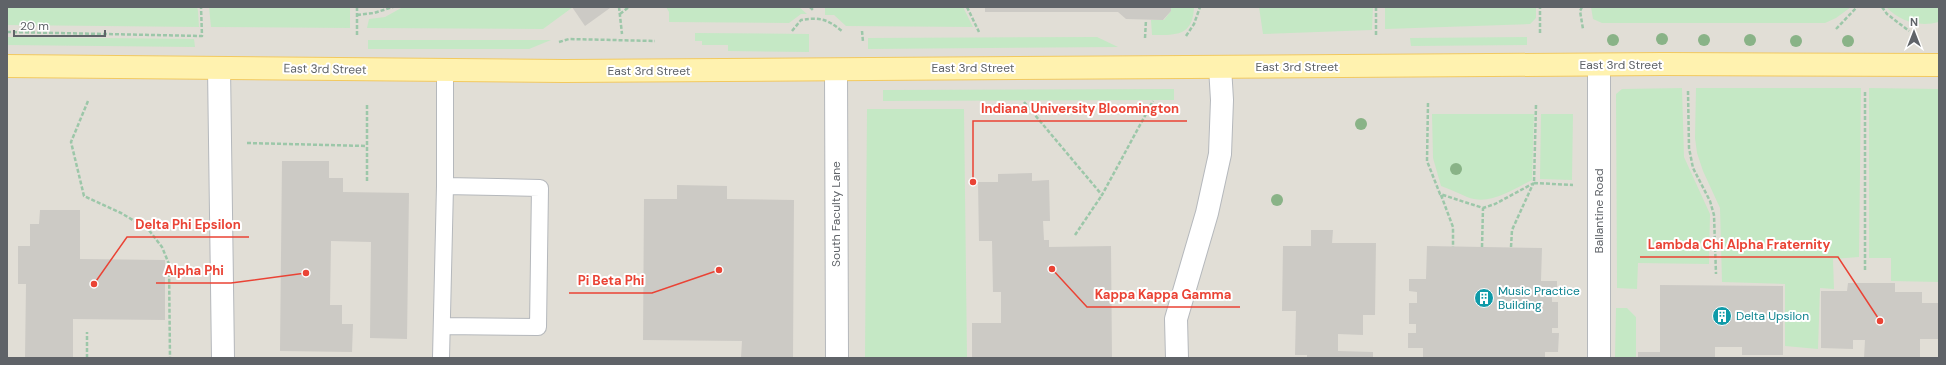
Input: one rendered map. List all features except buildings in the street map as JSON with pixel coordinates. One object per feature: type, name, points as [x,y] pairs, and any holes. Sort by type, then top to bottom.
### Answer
[{"type":"main road","name":"East 3rd Street","points":[[7,66],[564,72],[1599,65],[1939,65]]},
{"type":"street","name":"Ballantine Road","points":[[1599,65],[1599,358]]},
{"type":"street","points":[[219,68],[223,358]]},
{"type":"street","points":[[1177,358],[1176,319],[1207,213],[1220,154],[1222,100],[1220,68]]},
{"type":"street","name":"South Faculty Lane","points":[[836,70],[837,358]]},
{"type":"lane","points":[[441,358],[445,186],[445,70]]},
{"type":"lane","points":[[442,326],[538,327],[540,188],[445,186]]},
{"type":"path","points":[[7,32],[202,36],[201,7]]},
{"type":"path","points":[[357,7],[357,35]]},
{"type":"path","points":[[357,15],[374,13],[393,7]]},
{"type":"path","points":[[619,7],[622,34]]},
{"type":"path","points":[[620,14],[629,7]]},
{"type":"path","points":[[810,7],[813,10]]},
{"type":"path","points":[[967,7],[979,32]]},
{"type":"path","points":[[1186,36],[1194,24],[1200,7]]},
{"type":"path","points":[[1376,7],[1376,36]]},
{"type":"path","points":[[1540,7],[1540,33]]},
{"type":"path","points":[[1582,7],[1580,10],[1583,29]]},
{"type":"path","points":[[1836,29],[1857,7]]},
{"type":"path","points":[[1882,7],[1887,14],[1909,31]]},
{"type":"path","points":[[792,31],[801,20],[813,18],[828,20],[842,31]]},
{"type":"path","points":[[1146,20],[1146,38]]},
{"type":"path","points":[[862,31],[863,46]]},
{"type":"path","points":[[1865,85],[1865,272]]},
{"type":"path","points":[[1688,86],[1689,148],[1693,168],[1710,201],[1714,215],[1716,274]]},
{"type":"path","points":[[88,101],[71,142],[84,196],[121,213],[148,229],[162,247],[169,264],[171,321],[170,358]]},
{"type":"path","points":[[1075,235],[1102,195],[1153,101]]},
{"type":"path","points":[[1024,102],[1102,195]]},
{"type":"path","points":[[367,103],[367,181]]},
{"type":"path","points":[[1428,103],[1427,161],[1453,227],[1453,247]]},
{"type":"path","points":[[1511,247],[1512,230],[1534,183],[1536,105]]},
{"type":"path","points":[[241,143],[367,146]]},
{"type":"path","points":[[1440,194],[1483,208],[1495,204],[1534,183],[1573,185]]},
{"type":"path","points":[[1482,247],[1483,208]]},
{"type":"path","points":[[87,332],[87,358]]},
{"type":"shaded area","points":[[7,7],[1939,7],[1939,358],[7,358]]},
{"type":"green space","points":[[7,7],[197,7],[199,27],[7,25]]},
{"type":"green space","points":[[209,7],[350,7],[350,28],[211,27]]},
{"type":"green space","points":[[403,7],[573,7],[543,29],[367,28],[369,19],[385,17]]},
{"type":"green space","points":[[666,7],[799,7],[807,14],[801,14],[789,23],[669,22],[669,12]]},
{"type":"green space","points":[[825,7],[963,7],[973,27],[846,26],[834,15],[825,15]]},
{"type":"green space","points":[[1171,7],[1194,7],[1193,17],[1190,24],[1186,29],[1175,34],[1152,35],[1151,20],[1164,20],[1171,11]]},
{"type":"green space","points":[[1259,7],[1373,7],[1372,30],[1263,34]]},
{"type":"green space","points":[[1385,7],[1536,7],[1536,18],[1530,24],[1385,29]]},
{"type":"green space","points":[[1591,7],[1851,7],[1836,18],[1825,23],[1602,23],[1593,19]]},
{"type":"green space","points":[[1886,7],[1939,7],[1939,22],[1924,24],[1911,22],[1904,20]]},
{"type":"green space","points":[[695,33],[809,34],[809,52],[728,51],[728,45],[702,45],[702,41],[695,41]]},
{"type":"green space","points":[[7,37],[194,39],[195,47],[7,45]]},
{"type":"green space","points":[[1097,37],[1118,47],[868,49],[868,38]]},
{"type":"green space","points":[[1527,37],[1527,45],[1411,46],[1410,38]]},
{"type":"green space","points":[[368,40],[551,40],[529,49],[368,49]]},
{"type":"green space","points":[[1682,88],[1684,157],[1710,214],[1709,264],[1638,263],[1637,289],[1617,288],[1616,94],[1622,89]]},
{"type":"green space","points":[[1696,88],[1861,88],[1859,257],[1833,259],[1834,289],[1820,288],[1818,349],[1785,346],[1785,284],[1722,282],[1720,208],[1703,171],[1697,153],[1695,138]]},
{"type":"green space","points":[[1869,88],[1939,89],[1939,282],[1891,281],[1891,258],[1869,258]]},
{"type":"green space","points":[[1174,89],[1174,100],[883,101],[883,90]]},
{"type":"green space","points":[[867,109],[964,109],[967,358],[865,358]]},
{"type":"green space","points":[[1432,114],[1534,114],[1532,180],[1501,196],[1484,200],[1467,197],[1441,186],[1433,158]]},
{"type":"green space","points":[[1541,114],[1573,114],[1572,180],[1540,179]]},
{"type":"green space","points":[[1616,308],[1627,308],[1636,317],[1636,358],[1615,358]]},
{"type":"place","name":"Indiana University Bloomington","points":[[973,182]]},
{"type":"place","name":"Kappa Kappa Gamma","points":[[1052,269]]},
{"type":"place","name":"Pi Beta Phi","points":[[719,270]]},
{"type":"place","name":"Alpha Phi","points":[[306,273]]},
{"type":"place","name":"Delta Phi Epsilon","points":[[94,284]]},
{"type":"place","name":"Music Practice Building","points":[[1484,298]]},
{"type":"place","name":"Delta Upsilon","points":[[1722,316]]},
{"type":"place","name":"Lambda Chi Alpha Fraternity","points":[[1880,321]]}]
